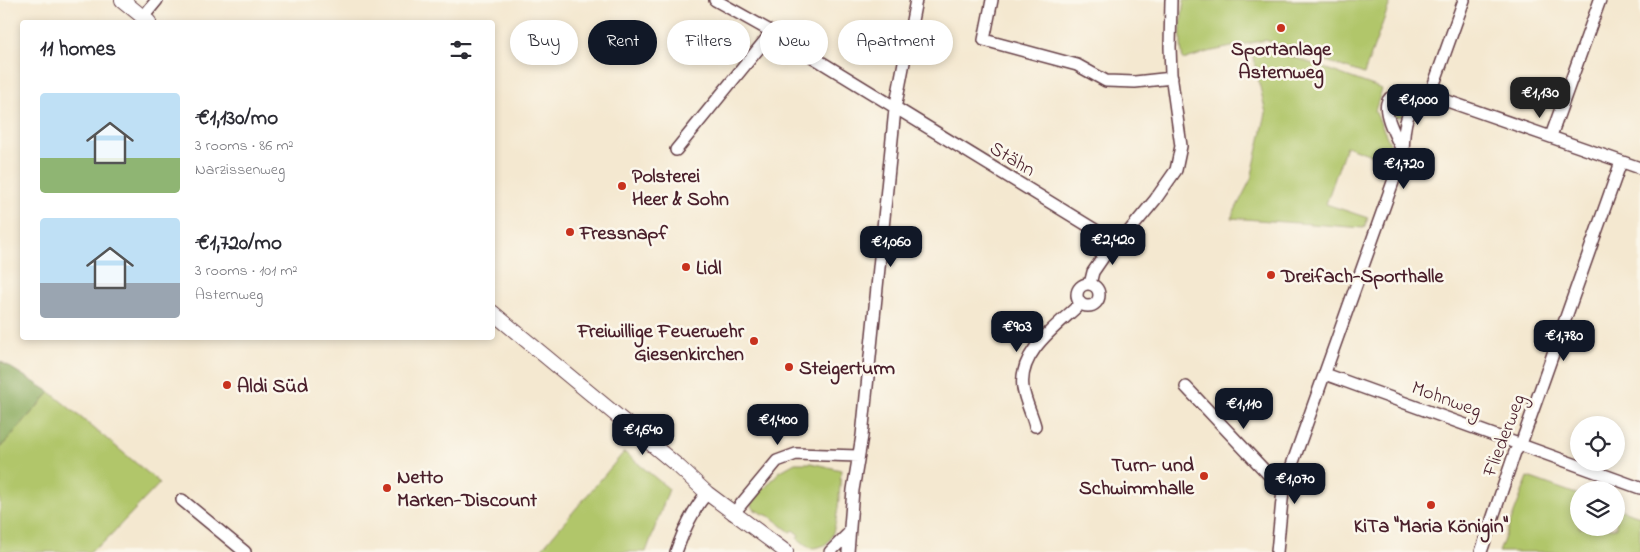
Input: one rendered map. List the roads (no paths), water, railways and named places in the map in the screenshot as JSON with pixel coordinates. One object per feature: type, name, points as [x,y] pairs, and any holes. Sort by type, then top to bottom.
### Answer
[{"type":"street","points":[[126,3],[146,20],[157,0]]},
{"type":"street","name":"Stähn","points":[[715,0],[760,25]]},
{"type":"street","points":[[848,552],[858,456],[862,436],[895,108],[916,0]]},
{"type":"street","points":[[992,0],[984,40],[1077,65],[1106,81],[1135,82],[1172,78]]},
{"type":"street","points":[[1090,284],[1093,272],[1104,256],[1110,239],[1126,235],[1156,200],[1176,170],[1181,146],[1170,47],[1172,0]]},
{"type":"street","points":[[1277,552],[1283,490],[1403,154],[1404,124],[1410,109],[1420,100],[1430,95],[1464,0]]},
{"type":"street","points":[[1551,136],[1600,0]]},
{"type":"street","points":[[676,150],[760,47]]},
{"type":"street","name":"Stähn","points":[[825,65],[1110,239]]},
{"type":"street","points":[[1403,154],[1389,124],[1386,106],[1389,99],[1395,94],[1413,92],[1430,95],[1640,168]]},
{"type":"street","name":"Fliederweg","points":[[1481,552],[1515,452],[1521,444],[1621,162]]},
{"type":"street","points":[[1090,284],[1096,287],[1100,294],[1099,301],[1094,306],[1086,307],[1080,304],[1076,297],[1078,290],[1083,285],[1090,284]]},
{"type":"street","points":[[1036,426],[1023,388],[1025,365],[1037,345],[1080,304]]},
{"type":"street","points":[[495,314],[679,467],[707,493],[786,552]]},
{"type":"street","name":"Mohnweg","points":[[1325,374],[1640,488]]},
{"type":"street","points":[[1186,388],[1283,490]]},
{"type":"street","points":[[733,514],[777,461],[796,454],[858,456]]},
{"type":"street","points":[[676,552],[696,506],[707,493]]},
{"type":"street","points":[[182,500],[245,552]]},
{"type":"street","points":[[830,552],[849,533]]},
{"type":"place","name":"Sportanlage Asternweg","points":[[1281,28]]},
{"type":"place","name":"Polsterei Heer & Sohn","points":[[622,186]]},
{"type":"place","name":"Fressnapf","points":[[570,232]]},
{"type":"place","name":"Lidl","points":[[686,267]]},
{"type":"place","name":"Dreifach-Sporthalle","points":[[1271,275]]},
{"type":"place","name":"Freiwillige Feuerwehr Giesenkirchen","points":[[754,341]]},
{"type":"place","name":"Steigerturm","points":[[789,367]]},
{"type":"place","name":"Aldi Süd","points":[[227,385]]},
{"type":"place","name":"Turn- und Schwimmhalle","points":[[1204,476]]},
{"type":"place","name":"Netto Marken-Discount","points":[[387,488]]},
{"type":"place","name":"KiTa \"Maria Königin\"","points":[[1431,505]]}]
